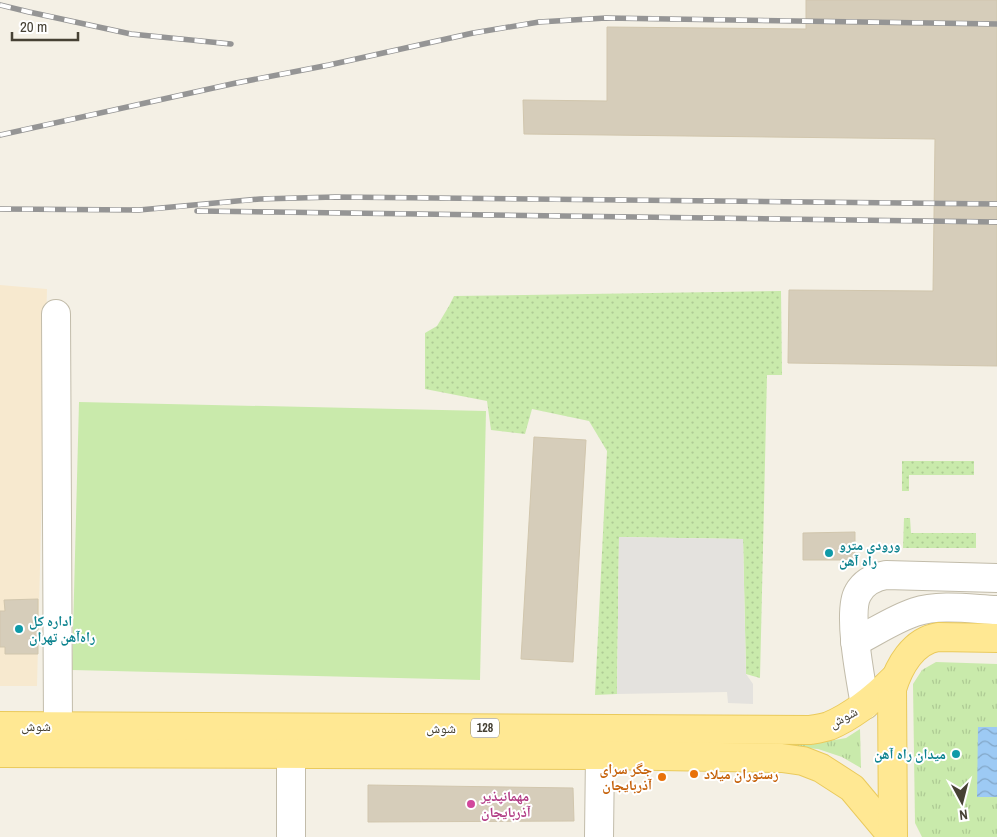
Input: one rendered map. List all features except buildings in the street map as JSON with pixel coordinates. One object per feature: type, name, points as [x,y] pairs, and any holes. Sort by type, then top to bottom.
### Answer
[{"type":"main road","points":[[893,837],[892,689],[895,678],[908,655],[919,645],[931,638],[997,638]]},
{"type":"main road","name":"شوش","points":[[0,726],[810,730],[828,726],[849,715],[873,699],[895,678]]},
{"type":"main road","name":"شوش","points":[[0,753],[600,755],[782,758],[803,761],[821,768],[852,788],[893,837]]},
{"type":"street","points":[[56,314],[58,726]]},
{"type":"street","points":[[865,705],[854,629],[854,607],[856,594],[865,584],[876,577],[886,575],[997,578]]},
{"type":"street","points":[[856,642],[863,633],[869,619],[874,599],[879,593],[884,591],[997,592]]},
{"type":"street","points":[[856,642],[916,612],[945,608],[997,610]]},
{"type":"street","points":[[291,754],[291,837]]},
{"type":"street","points":[[599,837],[600,755]]},
{"type":"shaded area","points":[[0,285],[47,289],[37,686],[0,686]]},
{"type":"shaded area","points":[[619,537],[743,539],[746,674],[753,684],[753,704],[728,703],[727,692],[617,694]]},
{"type":"green space","points":[[781,291],[782,375],[767,375],[760,678],[746,674],[743,539],[619,537],[617,694],[595,695],[607,451],[589,421],[532,409],[525,434],[491,430],[487,401],[425,389],[425,333],[437,326],[454,296]]},
{"type":"green space","points":[[79,402],[486,411],[480,680],[72,670]]},
{"type":"green space","points":[[902,461],[974,461],[974,475],[909,475],[909,491],[902,491]]},
{"type":"green space","points":[[904,518],[910,518],[911,533],[976,533],[976,548],[903,548]]},
{"type":"green space","name":"میدان راه آهن","points":[[936,662],[997,664],[997,837],[922,837],[915,823],[913,684],[922,670]]},
{"type":"green space","points":[[860,729],[861,768],[842,757],[818,749],[771,745],[823,742],[846,738]]},
{"type":"water","points":[[978,727],[997,727],[997,797],[977,797]]},
{"type":"railway","points":[[0,5],[131,34],[231,44]]},
{"type":"railway","points":[[0,135],[473,33],[539,22],[606,18],[997,24]]},
{"type":"railway","points":[[0,209],[139,210],[260,199],[335,197],[997,204]]},
{"type":"railway","points":[[197,211],[997,222]]},
{"type":"place","name":"ورودی مترو راه آهن","points":[[829,553]]},
{"type":"place","name":"اداره کل راه‌آهن تهران","points":[[19,629]]},
{"type":"place","name":"میدان راه آهن","points":[[956,754]]},
{"type":"place","name":"رستوران میلاد","points":[[694,774]]},
{"type":"place","name":"جگر سرای آذربایجان","points":[[662,777]]},
{"type":"place","name":"مهمانپذیر آذربایجان","points":[[471,804]]}]
